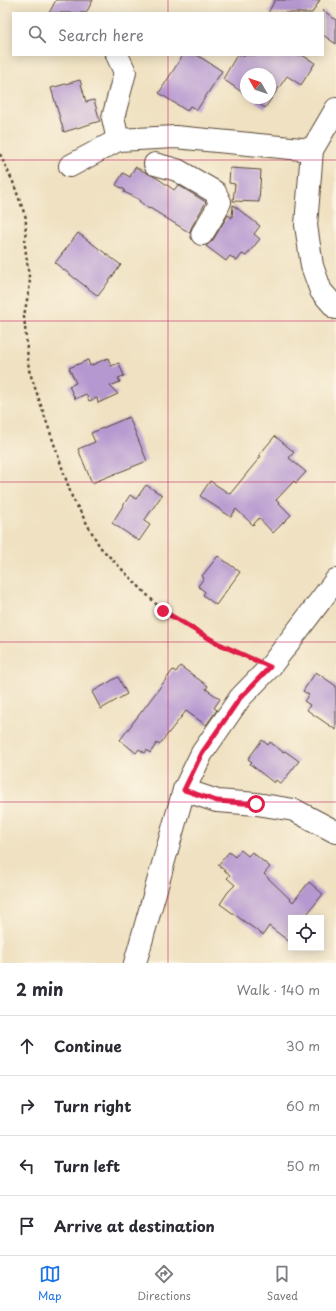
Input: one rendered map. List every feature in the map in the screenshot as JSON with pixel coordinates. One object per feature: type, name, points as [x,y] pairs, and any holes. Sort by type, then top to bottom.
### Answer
[{"type":"street","points":[[117,56],[125,72],[113,118],[118,140]]},
{"type":"street","points":[[336,109],[312,150],[306,225],[312,266],[322,291],[336,308]]},
{"type":"street","points":[[175,137],[177,170]]},
{"type":"street","points":[[70,166],[118,140],[175,137],[312,150]]},
{"type":"street","points":[[155,164],[177,170],[215,192],[220,202],[202,234]]},
{"type":"street","points":[[135,963],[184,790],[202,753],[240,698],[270,667],[336,580]]},
{"type":"street","points":[[184,790],[217,801],[256,804],[294,810],[336,832]]},
{"type":"path","points":[[0,154],[13,182],[26,218],[25,246],[30,284],[24,316],[29,370],[72,497],[100,547],[163,611],[217,643],[270,667]]},
{"type":"building","points":[[56,0],[93,0],[87,12],[50,12]]},
{"type":"building","points":[[275,0],[320,0],[313,12],[269,12]]},
{"type":"building","points":[[323,10],[336,20],[336,44],[324,36]]},
{"type":"building","points":[[182,56],[199,56],[222,71],[197,110],[190,106],[187,111],[159,93]]},
{"type":"building","points":[[236,56],[304,56],[315,63],[301,85],[287,76],[276,92],[276,68],[240,68],[240,91],[223,79]]},
{"type":"building","points":[[80,80],[86,102],[94,100],[100,121],[64,132],[51,88]]},
{"type":"building","points":[[259,104],[268,104],[265,108]]},
{"type":"building","points":[[135,167],[157,178],[174,190],[178,185],[206,202],[191,228],[190,233],[150,208],[149,209],[139,201],[140,200],[124,192],[125,190],[116,185],[123,173],[130,177]]},
{"type":"building","points":[[230,168],[261,170],[259,202],[233,201],[235,184],[229,183]]},
{"type":"building","points":[[233,205],[260,226],[254,234],[260,239],[246,256],[242,254],[237,261],[230,256],[226,261],[206,246],[213,240],[228,215],[232,218]]},
{"type":"building","points":[[78,233],[121,265],[98,296],[55,263]]},
{"type":"building","points":[[108,358],[111,366],[119,363],[124,376],[118,378],[120,382],[110,386],[118,394],[98,403],[97,398],[89,401],[86,394],[75,399],[69,386],[76,383],[69,368],[88,360],[90,366]]},
{"type":"building","points":[[129,417],[147,461],[92,483],[78,449],[95,442],[91,433]]},
{"type":"building","points":[[275,436],[294,452],[289,458],[306,472],[296,483],[294,481],[276,500],[291,515],[273,533],[259,518],[253,525],[236,509],[231,517],[200,496],[210,481],[230,494]]},
{"type":"building","points":[[146,485],[162,495],[144,521],[150,525],[139,541],[112,523],[130,495],[136,499]]},
{"type":"building","points":[[218,556],[240,572],[216,605],[203,595],[205,592],[198,586],[204,578],[202,576]]},
{"type":"building","points":[[180,666],[208,686],[206,689],[220,699],[214,708],[217,710],[206,725],[186,711],[159,745],[157,743],[150,753],[147,750],[145,753],[139,749],[136,753],[120,740],[173,670],[176,672]]},
{"type":"building","points":[[316,672],[336,686],[336,730],[307,710],[310,705],[304,701],[309,695],[303,691]]},
{"type":"building","points":[[118,677],[127,694],[101,709],[92,692]]},
{"type":"building","points":[[262,740],[268,745],[270,742],[283,752],[285,751],[299,761],[281,784],[276,780],[274,783],[250,764],[252,762],[248,759]]},
{"type":"building","points":[[241,850],[248,856],[252,852],[270,867],[264,874],[293,902],[309,882],[323,894],[306,915],[288,915],[288,941],[269,926],[263,935],[220,904],[235,885],[227,878],[230,875],[218,865],[229,852],[235,857]]},
{"type":"route","points":[[163,611],[217,643],[270,667],[240,698],[202,753],[184,790],[217,801],[256,804]]}]
